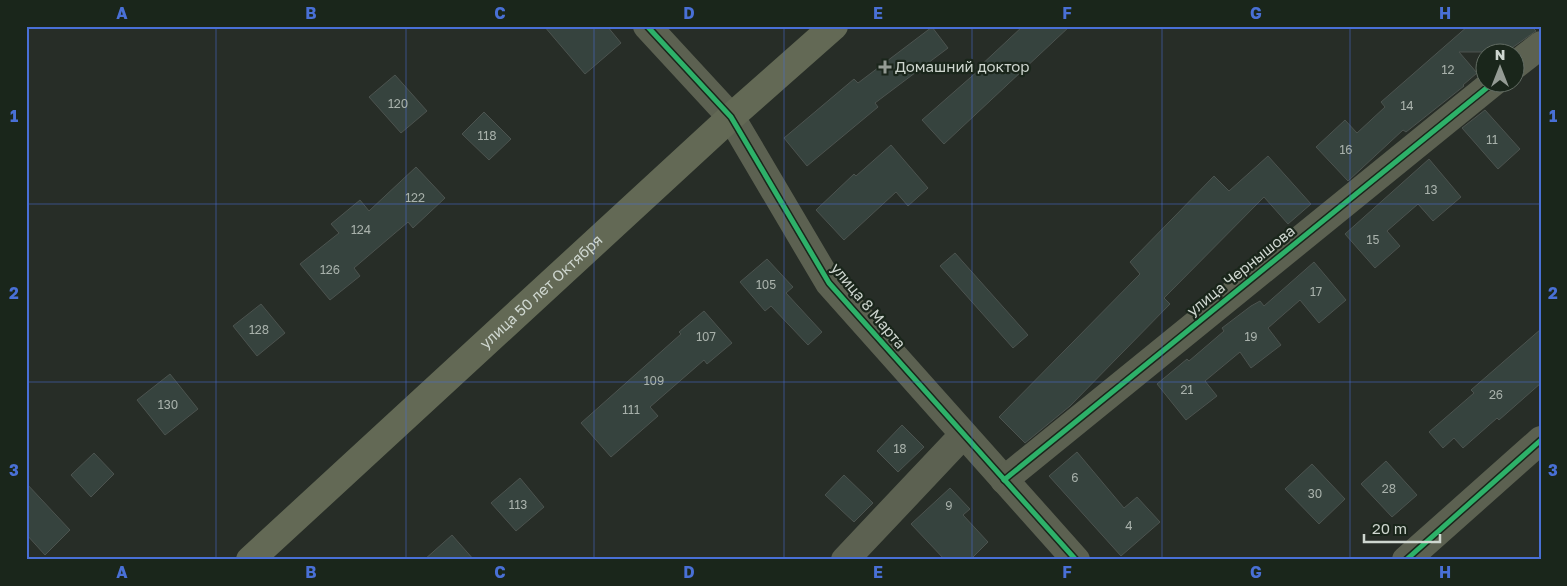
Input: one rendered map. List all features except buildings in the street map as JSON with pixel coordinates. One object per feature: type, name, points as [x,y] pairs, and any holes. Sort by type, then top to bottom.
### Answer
[{"type":"main road","name":"улица 50 лет Октября","points":[[250,560],[732,117],[834,26]]},
{"type":"street","name":"улица 8 Марта","points":[[647,26],[732,117],[829,283],[1076,560]]},
{"type":"street","points":[[1524,58],[1541,44]]},
{"type":"street","name":"улица Чернышова","points":[[1004,480],[1482,92]]},
{"type":"street","points":[[845,560],[963,435]]},
{"type":"street","points":[[1406,560],[1541,440]]},
{"type":"cycle path","points":[[647,26],[731,117],[829,283],[1076,560]]},
{"type":"cycle path","points":[[1004,480],[1482,92]]},
{"type":"cycle path","points":[[1406,560],[1541,440]]},
{"type":"place","name":"Домашний доктор","points":[[885,67]]}]
